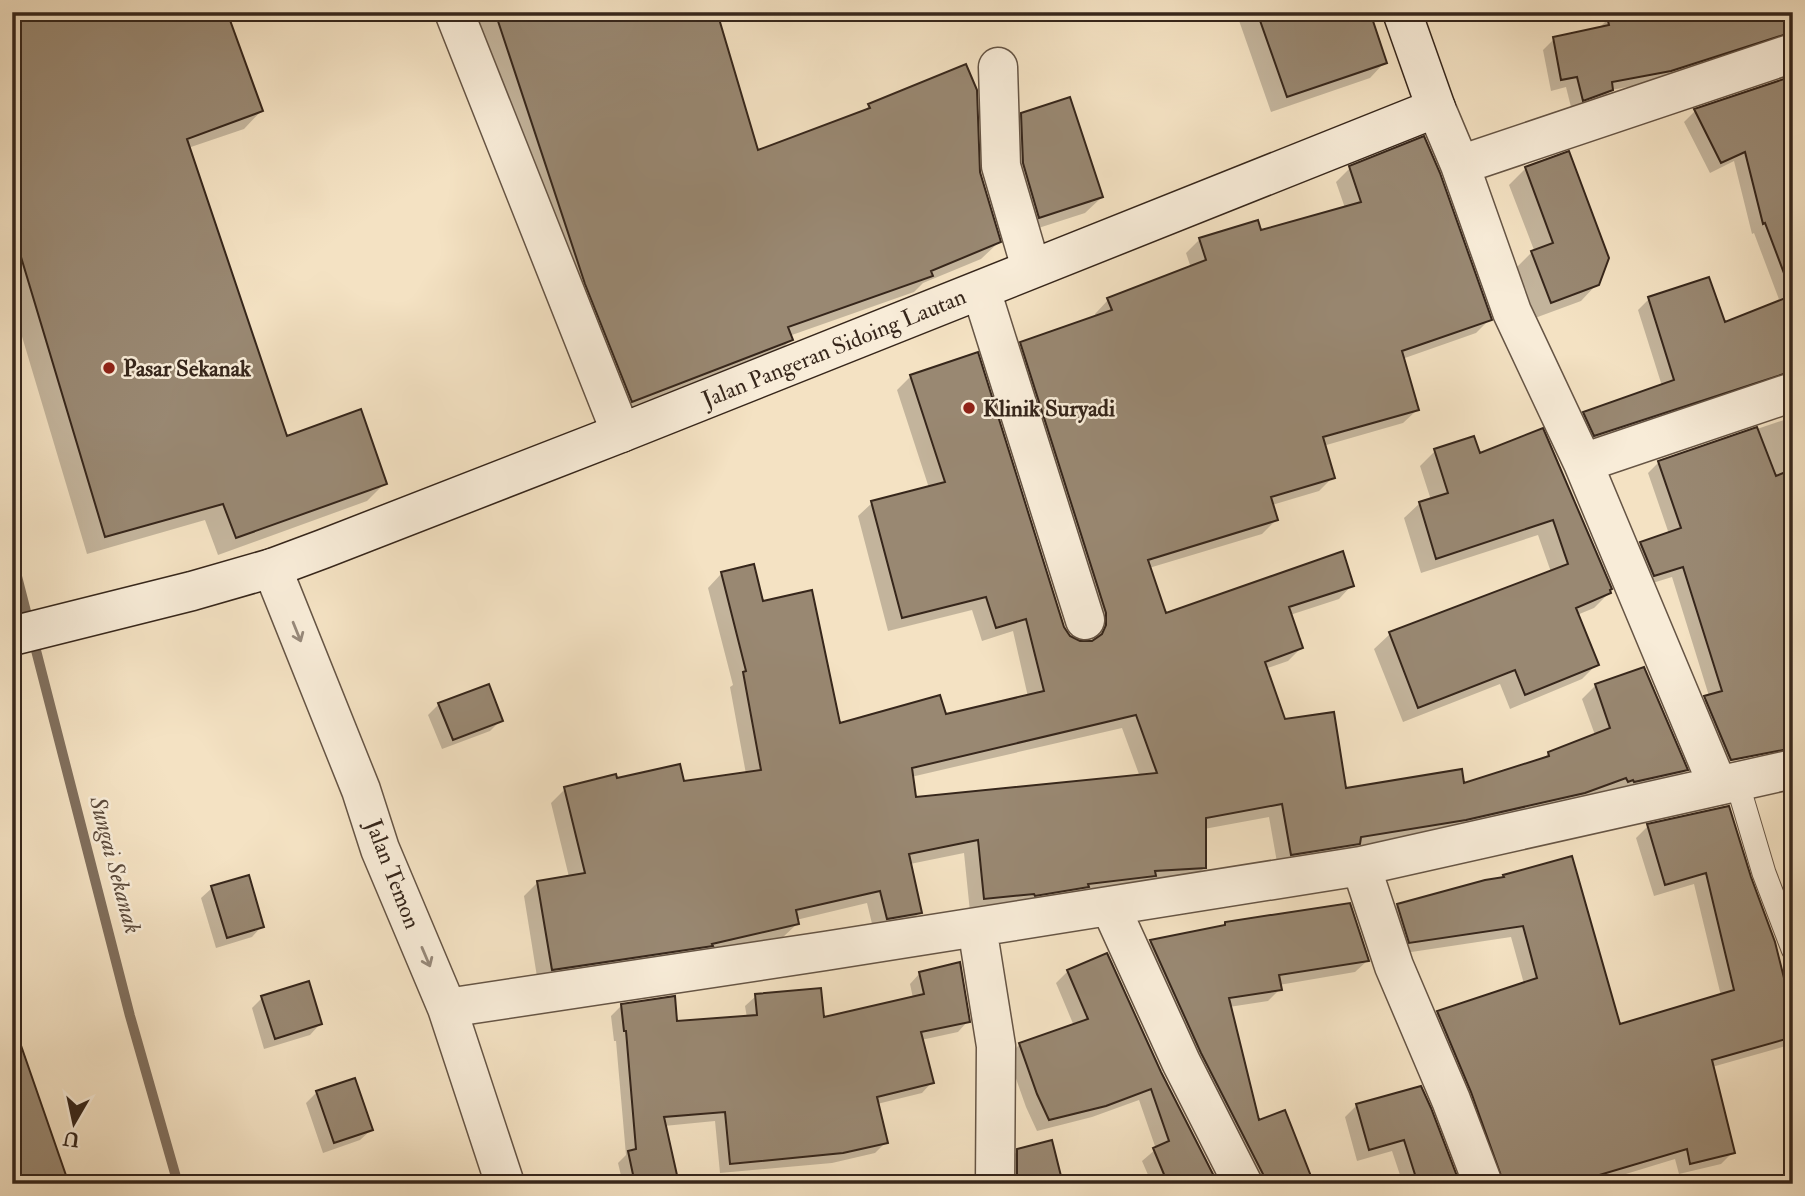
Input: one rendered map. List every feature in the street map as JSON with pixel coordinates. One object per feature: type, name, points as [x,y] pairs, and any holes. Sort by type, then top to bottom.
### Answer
[{"type":"street","points":[[454,12],[621,433]]},
{"type":"street","points":[[1402,12],[1512,312],[1727,784]]},
{"type":"street","points":[[1460,165],[1793,53]]},
{"type":"street","points":[[999,67],[1001,166],[1031,268]]},
{"type":"street","name":"Jalan Pangeran Sidoing Lautan","points":[[12,636],[272,568],[621,433],[1436,108]]},
{"type":"street","points":[[981,290],[1085,620]]},
{"type":"street","points":[[1583,463],[1793,392]]},
{"type":"street","name":"Jalan Temon","points":[[272,568],[361,790],[380,849],[447,1007],[505,1184]]},
{"type":"street","points":[[447,1007],[1361,866],[1793,769]]},
{"type":"street","points":[[1361,866],[1394,966],[1451,1100],[1483,1184]]},
{"type":"street","points":[[1110,906],[1181,1062],[1243,1184]]},
{"type":"street","points":[[977,927],[996,1046],[995,1184]]},
{"type":"lane","points":[[1727,784],[1793,949]]},
{"type":"building","points":[[12,12],[227,12],[263,111],[187,139],[287,436],[361,409],[387,484],[236,538],[223,504],[105,537],[12,227]]},
{"type":"building","points":[[495,12],[717,12],[758,150],[870,108],[868,104],[966,64],[977,90],[980,172],[1001,242],[931,271],[933,276],[788,327],[793,340],[632,402],[585,284]]},
{"type":"building","points":[[1257,12],[1370,12],[1387,63],[1287,97]]},
{"type":"building","points":[[1632,12],[1655,12],[1656,19],[1689,12],[1793,12],[1793,32],[1671,71],[1612,82],[1613,90],[1583,101],[1577,77],[1561,80],[1553,37],[1609,25],[1607,17]]},
{"type":"building","points":[[1793,76],[1793,288],[1790,289],[1765,223],[1763,224],[1745,152],[1721,163],[1694,109]]},
{"type":"building","points":[[1070,97],[1103,197],[1039,218],[1023,163],[1021,113]]},
{"type":"building","points":[[1424,136],[1440,173],[1492,320],[1402,351],[1419,410],[1323,437],[1335,478],[1271,497],[1278,520],[1148,560],[1166,613],[1343,551],[1354,586],[1289,607],[1303,648],[1265,662],[1285,719],[1334,712],[1346,788],[1462,769],[1464,783],[1549,756],[1548,752],[1610,728],[1595,684],[1644,667],[1688,770],[1634,782],[1628,782],[1626,778],[1585,793],[1466,820],[1361,837],[1360,844],[1291,855],[1282,804],[1206,818],[1206,868],[1155,871],[1156,876],[1088,884],[1089,887],[1035,896],[984,899],[978,840],[909,854],[922,913],[887,919],[880,891],[796,910],[799,924],[712,944],[713,946],[552,970],[537,881],[585,873],[564,787],[616,774],[617,778],[680,764],[684,781],[761,770],[743,672],[746,671],[721,572],[754,564],[763,601],[812,590],[840,723],[940,695],[946,714],[1044,691],[1026,619],[996,628],[986,597],[902,618],[871,501],[945,482],[910,375],[978,352],[1064,627],[1070,636],[1080,641],[1092,641],[1102,634],[1106,625],[1106,613],[1020,342],[1112,310],[1107,298],[1206,260],[1199,238],[1258,220],[1261,230],[1361,202],[1349,166]],"holes":[[[1136,715],[1157,773],[916,797],[912,768]]]},
{"type":"building","points":[[1569,151],[1609,258],[1599,285],[1551,303],[1531,251],[1553,243],[1525,167]]},
{"type":"building","points":[[1709,277],[1725,322],[1793,295],[1793,371],[1594,436],[1583,412],[1674,380],[1648,297]]},
{"type":"building","points":[[1757,427],[1776,476],[1793,469],[1793,748],[1731,760],[1704,696],[1722,691],[1683,567],[1654,576],[1640,542],[1681,528],[1658,461]]},
{"type":"building","points":[[1543,428],[1612,589],[1611,593],[1576,608],[1599,665],[1525,695],[1515,670],[1418,708],[1389,632],[1568,564],[1553,520],[1436,559],[1419,502],[1448,493],[1434,449],[1474,436],[1480,453]]},
{"type":"building","points":[[489,684],[503,721],[453,740],[438,703]]},
{"type":"building","points":[[1729,806],[1775,942],[1786,986],[1793,984],[1793,1037],[1712,1060],[1735,1153],[1690,1164],[1687,1149],[1569,1184],[1504,1184],[1471,1092],[1437,1011],[1537,978],[1523,926],[1409,943],[1397,904],[1504,877],[1503,875],[1572,856],[1620,1024],[1734,990],[1706,873],[1665,885],[1647,824]]},
{"type":"building","points":[[249,875],[264,927],[227,938],[211,886]]},
{"type":"building","points":[[1350,903],[1369,961],[1279,975],[1282,990],[1229,998],[1259,1120],[1285,1110],[1314,1184],[1265,1184],[1263,1174],[1201,1053],[1150,940],[1225,925],[1225,922]]},
{"type":"building","points":[[1107,953],[1161,1072],[1218,1184],[1168,1184],[1153,1148],[1169,1141],[1151,1089],[1106,1106],[1049,1120],[1019,1043],[1088,1019],[1067,970]]},
{"type":"building","points":[[960,962],[970,1022],[921,1032],[934,1083],[877,1097],[888,1143],[843,1153],[730,1164],[725,1112],[664,1117],[679,1184],[635,1184],[628,1151],[636,1149],[626,1031],[621,1004],[675,996],[677,1021],[757,1015],[755,994],[821,988],[824,1017],[924,994],[919,972]]},
{"type":"building","points":[[309,981],[322,1024],[275,1039],[261,996]]},
{"type":"building","points":[[17,1034],[69,1184],[12,1184],[12,1035]]},
{"type":"building","points":[[355,1078],[373,1130],[334,1143],[316,1091]]},
{"type":"building","points":[[1421,1086],[1460,1184],[1418,1184],[1404,1140],[1369,1150],[1356,1104]]},
{"type":"building","points":[[1052,1140],[1063,1184],[1017,1184],[1017,1149]]},
{"type":"waterway","name":"Sungai Sekanak","points":[[12,557],[130,1016],[178,1184]]},
{"type":"place","name":"Pasar Sekanak","points":[[109,368]]},
{"type":"place","name":"Klinik Suryadi","points":[[969,408]]}]
